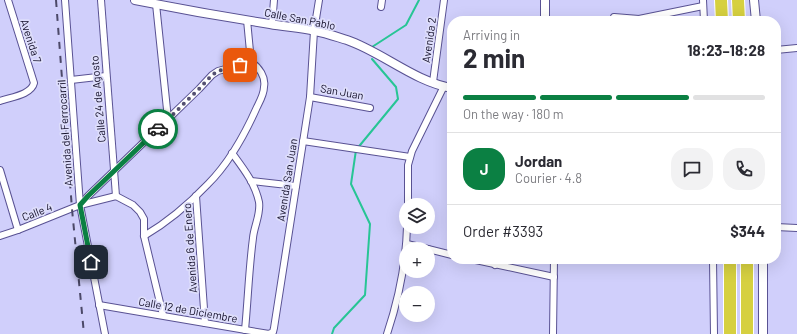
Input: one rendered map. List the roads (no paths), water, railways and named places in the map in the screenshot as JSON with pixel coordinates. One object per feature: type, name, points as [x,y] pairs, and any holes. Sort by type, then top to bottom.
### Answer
[{"type":"highway","points":[[721,0],[722,16]]},
{"type":"highway","points":[[738,0],[739,16]]},
{"type":"highway","points":[[730,264],[730,334]]},
{"type":"highway","points":[[747,264],[747,334]]},
{"type":"street","name":"Avenida 7","points":[[0,101],[29,91],[33,88],[34,83],[8,0]]},
{"type":"street","name":"Avenida del Ferrocarril","points":[[64,0],[80,205],[105,334]]},
{"type":"street","name":"Calle 24 de Agosto","points":[[101,0],[116,196]]},
{"type":"street","name":"Calle San Pablo","points":[[135,0],[161,3],[247,20],[314,31],[349,41],[433,82],[447,87]]},
{"type":"street","points":[[272,24],[274,0]]},
{"type":"street","name":"Avenida San Juan","points":[[273,332],[310,97],[314,31],[320,0]]},
{"type":"street","points":[[381,7],[382,0]]},
{"type":"street","name":"Avenida 2","points":[[433,82],[444,0]]},
{"type":"street","points":[[544,0],[545,16]]},
{"type":"street","points":[[754,0],[756,16]]},
{"type":"street","points":[[161,3],[168,119]]},
{"type":"street","points":[[651,16],[703,3],[704,16]]},
{"type":"street","points":[[247,20],[251,62]]},
{"type":"street","points":[[781,50],[797,48]]},
{"type":"street","points":[[80,205],[212,75],[218,71],[251,62],[255,64],[263,74],[264,87],[252,118],[232,153],[210,183],[160,226],[144,236]]},
{"type":"street","points":[[71,80],[106,76]]},
{"type":"street","points":[[408,198],[408,166],[410,157],[447,89]]},
{"type":"street","name":"San Juan","points":[[310,97],[370,108]]},
{"type":"street","points":[[303,141],[410,157]]},
{"type":"street","points":[[232,153],[252,181],[259,202],[259,213],[253,237],[245,330]]},
{"type":"street","points":[[0,170],[18,230]]},
{"type":"street","points":[[252,181],[296,186]]},
{"type":"street","points":[[80,205],[116,196],[133,204],[140,212],[144,219],[144,236],[163,315]]},
{"type":"street","name":"Avenida 6 de Enero","points":[[196,196],[206,323]]},
{"type":"street","name":"Calle 4","points":[[0,236],[80,205]]},
{"type":"street","points":[[781,227],[797,228]]},
{"type":"street","points":[[435,251],[447,254]]},
{"type":"street","points":[[491,264],[554,277]]},
{"type":"street","points":[[553,334],[554,264]]},
{"type":"street","points":[[713,264],[714,334]]},
{"type":"street","points":[[763,264],[763,334]]},
{"type":"street","points":[[387,334],[394,312],[400,278]]},
{"type":"street","name":"Calle 12 de Diciembre","points":[[99,305],[269,334],[273,332]]},
{"type":"waterway","points":[[372,47],[406,25],[419,0]]},
{"type":"waterway","points":[[332,334],[334,328],[365,295],[370,224],[351,184],[356,150],[398,99],[396,87],[372,59]]},
{"type":"railway","points":[[56,0],[72,209],[84,334]]}]
